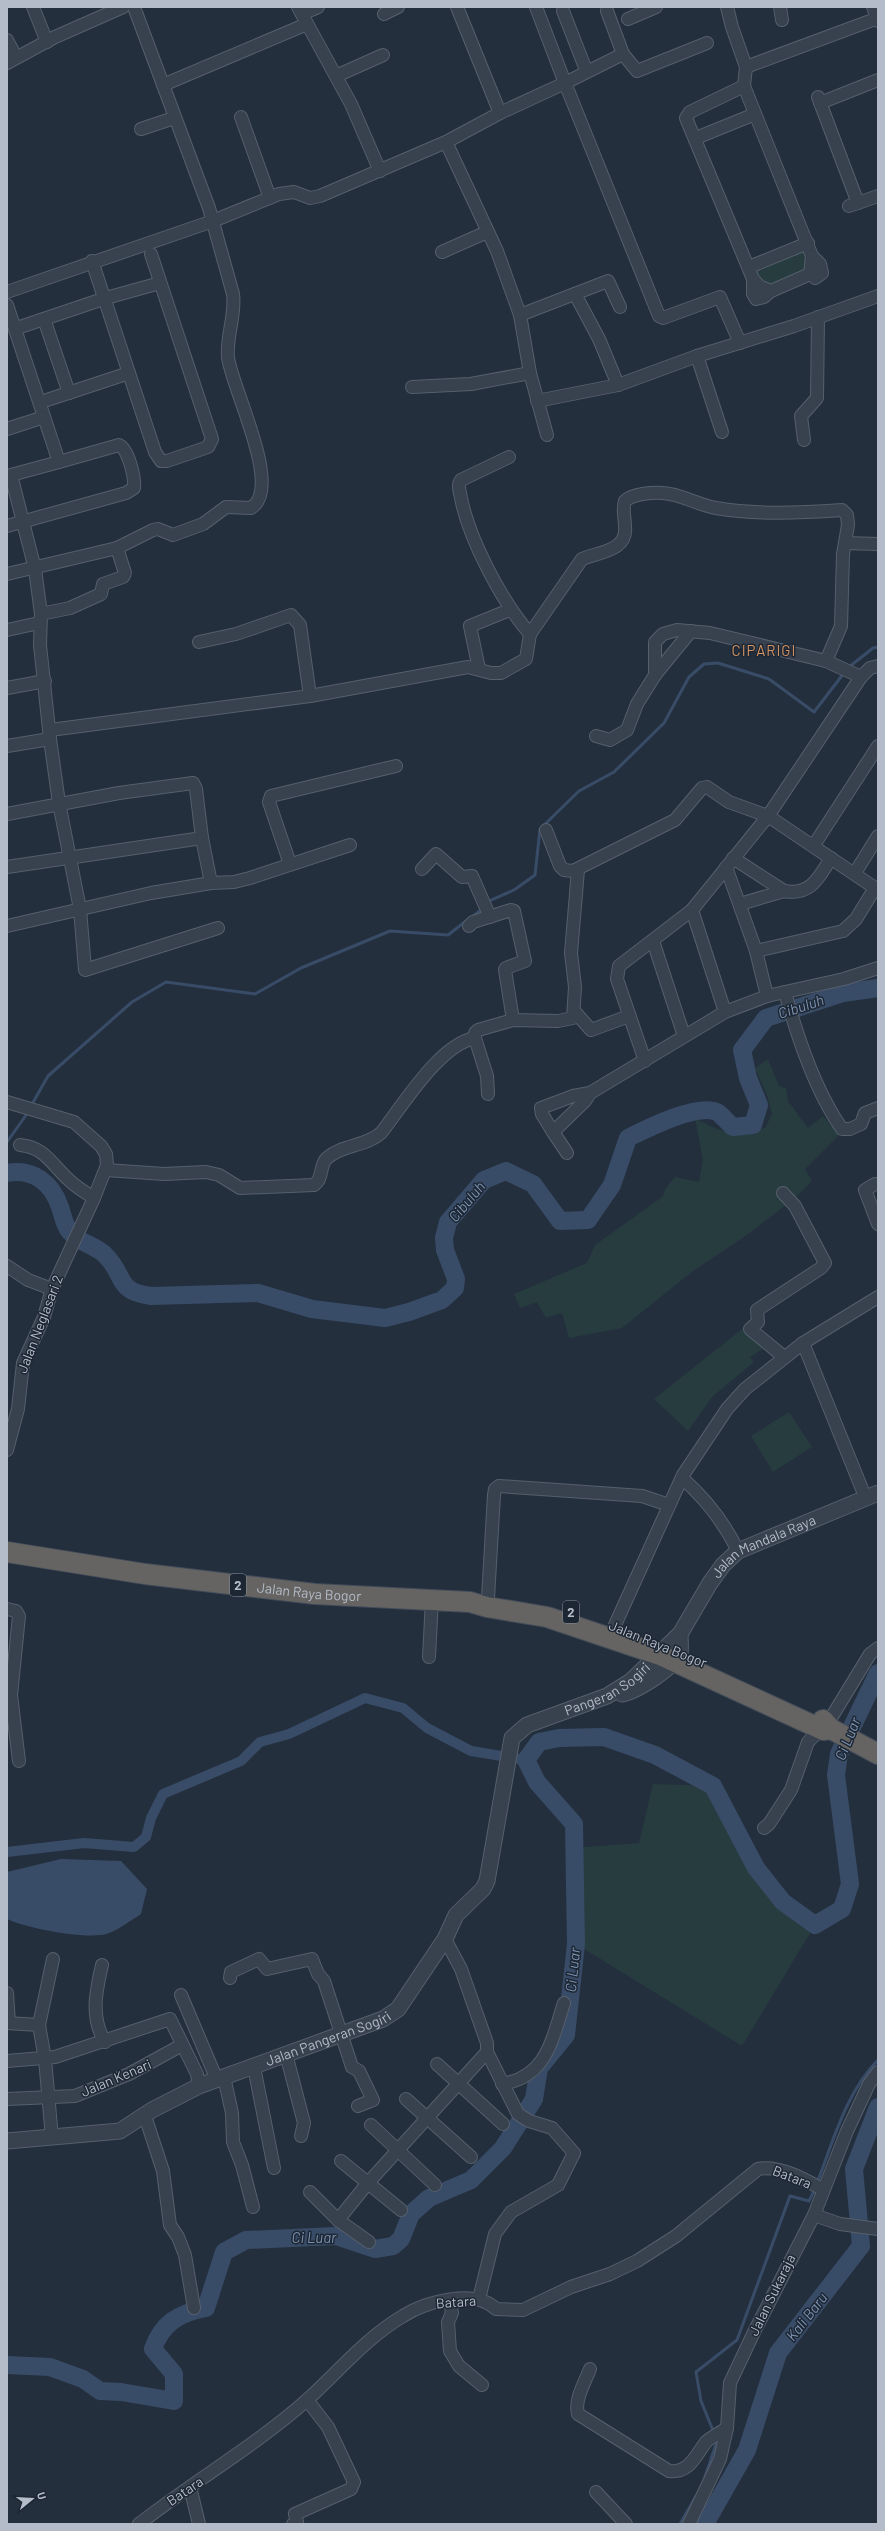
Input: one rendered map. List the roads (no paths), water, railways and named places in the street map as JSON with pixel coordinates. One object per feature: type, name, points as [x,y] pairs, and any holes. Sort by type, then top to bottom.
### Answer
[{"type":"highway","name":"Jalan Raya Bogor","points":[[7,1552],[202,1581],[315,1594],[479,1600],[557,1608],[615,1625],[766,1690],[828,1728]]},
{"type":"highway","name":"Jalan Raya Bogor","points":[[479,1600],[487,1607],[547,1617],[672,1650]]},
{"type":"highway","name":"2","points":[[828,1728],[878,1754]]},
{"type":"street","points":[[33,7],[47,42]]},
{"type":"street","points":[[7,40],[12,60],[123,7]]},
{"type":"street","points":[[7,574],[117,548],[146,531],[158,529],[173,535],[203,524],[226,508],[251,508],[256,503],[261,480],[257,444],[239,395],[228,357],[234,308],[233,294],[213,221],[134,7]]},
{"type":"street","points":[[163,85],[318,7]]},
{"type":"street","points":[[384,14],[398,7]]},
{"type":"street","points":[[457,7],[500,113]]},
{"type":"street","points":[[536,7],[659,316],[663,318],[720,297],[740,343]]},
{"type":"street","points":[[628,19],[656,7]]},
{"type":"street","points":[[728,7],[732,27],[746,67],[744,86],[812,256],[811,273],[771,291],[758,286],[751,273],[724,211],[696,138],[687,121],[688,114],[744,86]]},
{"type":"street","points":[[780,7],[782,20]]},
{"type":"street","points":[[746,67],[878,19],[873,7]]},
{"type":"street","points":[[563,11],[586,70]]},
{"type":"street","points":[[607,11],[623,54],[637,70],[707,43]]},
{"type":"street","points":[[302,15],[336,76],[380,171]]},
{"type":"street","points":[[7,292],[213,221],[270,198],[294,192],[315,198],[446,142],[500,113],[565,83],[586,70],[623,54]]},
{"type":"street","points":[[336,76],[383,55]]},
{"type":"street","points":[[878,80],[819,100],[853,204],[878,196]]},
{"type":"street","points":[[696,138],[755,114]]},
{"type":"street","points":[[241,117],[270,198]]},
{"type":"street","points":[[141,129],[174,118]]},
{"type":"street","points":[[446,142],[497,251],[520,315],[530,373],[547,435]]},
{"type":"street","points":[[442,252],[487,232]]},
{"type":"street","points":[[751,273],[808,243]]},
{"type":"street","points":[[92,262],[106,298],[155,452],[161,461],[184,456],[210,444],[211,436],[151,254]]},
{"type":"street","points":[[520,315],[608,281],[620,307]]},
{"type":"street","points":[[20,327],[106,298],[160,283]]},
{"type":"street","points":[[575,294],[601,343],[618,385]]},
{"type":"street","points":[[537,402],[618,385],[697,356],[878,296]]},
{"type":"street","points":[[7,305],[59,462]]},
{"type":"street","points":[[804,440],[801,416],[817,398],[818,317]]},
{"type":"street","points":[[44,319],[69,393]]},
{"type":"street","points":[[697,356],[722,432]]},
{"type":"street","points":[[47,400],[129,373]]},
{"type":"street","points":[[412,387],[471,384],[530,373]]},
{"type":"street","points":[[7,429],[44,417]]},
{"type":"street","points":[[7,526],[24,520],[126,493],[134,488],[128,458],[124,448],[119,445],[9,475],[24,520],[35,568],[50,734],[68,857],[80,909],[85,970],[218,928]]},
{"type":"street","points":[[509,457],[461,480],[459,486],[465,521],[479,551],[518,621],[530,634]]},
{"type":"street","points":[[7,746],[50,734],[310,696],[462,668],[479,669],[491,673],[501,673],[524,662],[529,653],[530,634],[582,559],[606,553],[623,538],[626,529],[623,505],[628,498],[663,493],[710,507],[757,512],[808,513],[842,510],[847,515],[848,525],[842,554],[840,626],[826,661]]},
{"type":"street","points":[[845,543],[878,544]]},
{"type":"street","points":[[7,630],[70,608],[101,594],[103,584],[123,577],[125,572],[117,548]]},
{"type":"street","points":[[479,669],[470,626],[507,611]]},
{"type":"street","points":[[199,642],[236,634],[292,614],[300,625],[310,696]]},
{"type":"street","points":[[655,675],[655,642],[663,634],[677,630],[691,631],[826,661],[856,675]]},
{"type":"street","points":[[596,736],[610,740],[627,730],[637,704],[655,675],[691,631]]},
{"type":"street","points":[[646,1061],[617,979],[619,966],[692,910],[768,816],[856,675],[878,666]]},
{"type":"street","points":[[7,688],[45,680]]},
{"type":"street","points":[[814,845],[878,746]]},
{"type":"street","points":[[290,864],[269,802],[271,796],[396,766]]},
{"type":"street","points":[[7,814],[59,803],[193,783],[196,789],[202,838],[211,883]]},
{"type":"street","points":[[546,830],[560,866],[564,870],[578,870],[675,820],[702,788],[707,787],[729,802],[768,816],[814,845],[876,889],[856,919],[843,931],[756,951]]},
{"type":"street","points":[[855,873],[878,836]]},
{"type":"street","points":[[7,867],[202,838]]},
{"type":"street","points":[[7,926],[151,893],[211,883],[234,882],[350,845]]},
{"type":"street","points":[[422,869],[436,854],[462,877],[472,876],[490,917]]},
{"type":"street","points":[[740,904],[784,891],[808,890],[814,885],[832,858]]},
{"type":"street","points":[[730,863],[784,891]]},
{"type":"street","points":[[730,863],[740,904],[756,951],[767,996]]},
{"type":"street","points":[[488,1094],[486,1076],[474,1033],[482,1028],[513,1020],[570,1020],[575,1012],[571,953],[578,870]]},
{"type":"street","points":[[469,926],[473,922],[511,910],[514,912],[525,961],[506,968],[505,970],[513,1020]]},
{"type":"street","points":[[692,910],[725,1012]]},
{"type":"street","points":[[653,941],[684,1036]]},
{"type":"street","points":[[567,1153],[542,1114],[541,1108],[573,1096],[590,1093],[646,1061],[684,1036],[725,1012],[767,996],[787,998],[878,968]]},
{"type":"street","points":[[787,998],[812,1069],[834,1118],[842,1129],[861,1124],[865,1113],[878,1108]]},
{"type":"street","points":[[575,1012],[591,1030],[629,1016]]},
{"type":"street","points":[[12,1103],[74,1122],[88,1133],[106,1154],[106,1170],[164,1174],[206,1172],[219,1175],[240,1188],[314,1185],[320,1179],[323,1164],[327,1158],[347,1147],[373,1140],[381,1133],[436,1064],[460,1042],[475,1038]]},
{"type":"street","points":[[553,1132],[590,1093]]},
{"type":"street","points":[[20,1145],[38,1149],[47,1154],[70,1182],[94,1198]]},
{"type":"street","name":"Jalan Neglasari 2","points":[[7,1450],[18,1409],[23,1364],[44,1318],[52,1289],[106,1170]]},
{"type":"street","points":[[875,1184],[865,1190],[878,1224]]},
{"type":"street","points":[[783,1193],[794,1206],[825,1263],[821,1268],[757,1310],[758,1322],[750,1329],[784,1357]]},
{"type":"street","points":[[7,1266],[32,1282],[52,1289]]},
{"type":"street","points":[[615,1625],[682,1478],[727,1409],[745,1389],[784,1357],[802,1344],[878,1297]]},
{"type":"street","points":[[802,1344],[872,1496]]},
{"type":"street","points":[[682,1478],[713,1508],[729,1531],[738,1551]]},
{"type":"street","points":[[479,1600],[494,1495],[499,1486],[642,1496],[669,1505]]},
{"type":"street","name":"Jalan Mandala Raya","points":[[672,1650],[710,1583],[723,1565],[738,1551],[872,1496]]},
{"type":"street","points":[[429,1658],[432,1599]]},
{"type":"street","points":[[7,1609],[16,1611],[19,1616],[9,1695],[19,1761]]},
{"type":"street","points":[[764,1828],[769,1824],[791,1790],[808,1742],[828,1728],[870,1654],[878,1648]]},
{"type":"street","name":"Pangeran Sogiri","points":[[506,1774],[512,1738],[527,1725],[610,1696],[631,1682],[672,1650]]},
{"type":"street","name":"Jalan Pangeran Sogiri","points":[[7,2140],[120,2132],[152,2110],[199,2086],[254,2067],[340,2033],[383,2018],[398,2009],[445,1939],[456,1916],[483,1889],[486,1881],[506,1774]]},
{"type":"street","points":[[445,1939],[461,1969],[487,2043],[487,2052],[518,2114],[529,2121],[552,2128],[573,2150],[575,2156],[558,2185],[507,2216],[495,2234],[479,2299]]},
{"type":"street","points":[[52,2138],[46,2096],[45,2059],[39,2025],[53,1959]]},
{"type":"street","points":[[230,1978],[231,1972],[259,1959],[267,1969],[312,1959],[318,1974],[324,1981],[352,2067],[359,2071],[373,2100],[358,2106]]},
{"type":"street","points":[[102,1965],[96,1989],[95,2019],[105,2042]]},
{"type":"street","points":[[7,1993],[8,2023],[39,2025]]},
{"type":"street","points":[[181,1995],[221,2078],[232,2113],[233,2142],[242,2164],[253,2207]]},
{"type":"street","points":[[502,2084],[523,2078],[542,2061],[564,2003]]},
{"type":"street","points":[[7,2061],[45,2059],[105,2042],[170,2019],[197,2074],[199,2086]]},
{"type":"street","name":"Jalan Kenari","points":[[7,2099],[46,2096],[75,2096],[94,2090],[149,2065],[182,2045]]},
{"type":"street","points":[[338,2220],[367,2184],[398,2152],[427,2117],[487,2052]]},
{"type":"street","points":[[286,2054],[304,2123],[302,2136]]},
{"type":"street","points":[[437,2064],[503,2124]]},
{"type":"street","points":[[254,2067],[274,2168]]},
{"type":"street","name":"Jalan Sukaraja","points":[[689,2524],[712,2479],[723,2431],[730,2383],[754,2332],[814,2215],[817,2186],[869,2084],[878,2072]]},
{"type":"street","points":[[406,2099],[471,2157]]},
{"type":"street","points":[[145,2116],[162,2166],[170,2226],[178,2237],[185,2256],[194,2308]]},
{"type":"street","points":[[371,2125],[398,2152],[435,2185]]},
{"type":"street","points":[[341,2161],[367,2184],[401,2210]]},
{"type":"street","name":"Batara","points":[[139,2524],[238,2455],[307,2400],[349,2358],[402,2316],[433,2301],[450,2300],[479,2299],[488,2301],[496,2309],[523,2310],[571,2287],[610,2274],[662,2247],[758,2170],[767,2167],[780,2170],[817,2186]]},
{"type":"street","points":[[310,2192],[338,2220],[369,2242]]},
{"type":"street","points":[[814,2215],[840,2224],[873,2229]]},
{"type":"street","points":[[450,2300],[452,2313],[448,2322],[450,2351],[459,2366],[482,2385]]},
{"type":"street","points":[[590,2369],[576,2408],[578,2414],[590,2423],[669,2471],[678,2472],[686,2468],[707,2441],[723,2431]]},
{"type":"street","points":[[293,2524],[297,2522],[295,2514],[351,2489],[354,2482],[328,2427],[307,2400]]},
{"type":"street","points":[[190,2487],[199,2524]]},
{"type":"street","points":[[596,2492],[626,2524]]},
{"type":"water","points":[[61,1859],[121,1861],[147,1889],[141,1914],[117,1929],[100,1935],[58,1932],[16,1923],[7,1919],[7,1872]]},
{"type":"waterway","points":[[849,667],[873,648],[878,647]]},
{"type":"waterway","points":[[489,901],[514,890],[535,875],[540,829],[579,791],[614,772],[664,723],[689,677],[704,664],[718,663],[769,679],[814,712],[844,673]]},
{"type":"waterway","points":[[471,918],[482,909]]},
{"type":"waterway","points":[[31,1106],[48,1076],[132,1002],[166,982],[255,994],[301,968],[390,931],[448,935],[466,921]]},
{"type":"waterway","name":"Cibuluh","points":[[7,1173],[16,1172],[33,1175],[47,1184],[56,1198],[70,1232],[78,1239],[102,1252],[112,1263],[122,1282],[140,1294],[151,1296],[258,1293],[312,1309],[385,1318],[409,1312],[442,1300],[455,1288],[456,1279],[445,1250],[444,1238],[448,1222],[484,1180],[506,1171],[533,1184],[560,1221],[588,1220],[612,1185],[628,1138],[672,1118],[697,1111],[708,1110],[717,1112],[733,1127],[753,1125],[759,1105],[748,1078],[742,1050],[766,1018],[843,993],[878,988]]},
{"type":"waterway","points":[[7,1142],[29,1111]]},
{"type":"waterway","name":"Ci Luar","points":[[7,2365],[50,2367],[83,2379],[100,2391],[121,2392],[174,2401],[174,2374],[153,2349],[161,2332],[173,2321],[180,2316],[206,2308],[224,2252],[246,2240],[336,2236],[375,2249],[393,2246],[401,2239],[411,2214],[429,2198],[471,2180],[503,2148],[534,2099],[539,2068],[566,2035],[576,1944],[574,1824],[537,1782],[526,1760],[539,1742],[559,1738],[604,1737],[655,1755],[713,1786],[756,1868],[783,1902],[815,1925],[842,1909],[850,1884],[836,1775],[839,1754],[878,1673]]},
{"type":"waterway","points":[[7,1852],[84,1843],[134,1847],[146,1837],[151,1818],[163,1794],[241,1761],[260,1742],[289,1734],[365,1698],[403,1708],[427,1728],[471,1751],[526,1760]]},
{"type":"waterway","points":[[817,2183],[849,2102],[857,2087],[878,2060]]},
{"type":"waterway","name":"Kali Baru","points":[[705,2524],[747,2450],[778,2353],[861,2246],[854,2169],[878,2107]]},
{"type":"waterway","points":[[714,2433],[701,2401],[696,2372],[737,2340],[790,2196],[809,2201],[815,2189]]},
{"type":"waterway","points":[[705,2477],[717,2441],[716,2438]]},
{"type":"waterway","points":[[680,2524],[696,2496]]},
{"type":"district","name":"CIPARIGI","points":[[764,651]]}]
